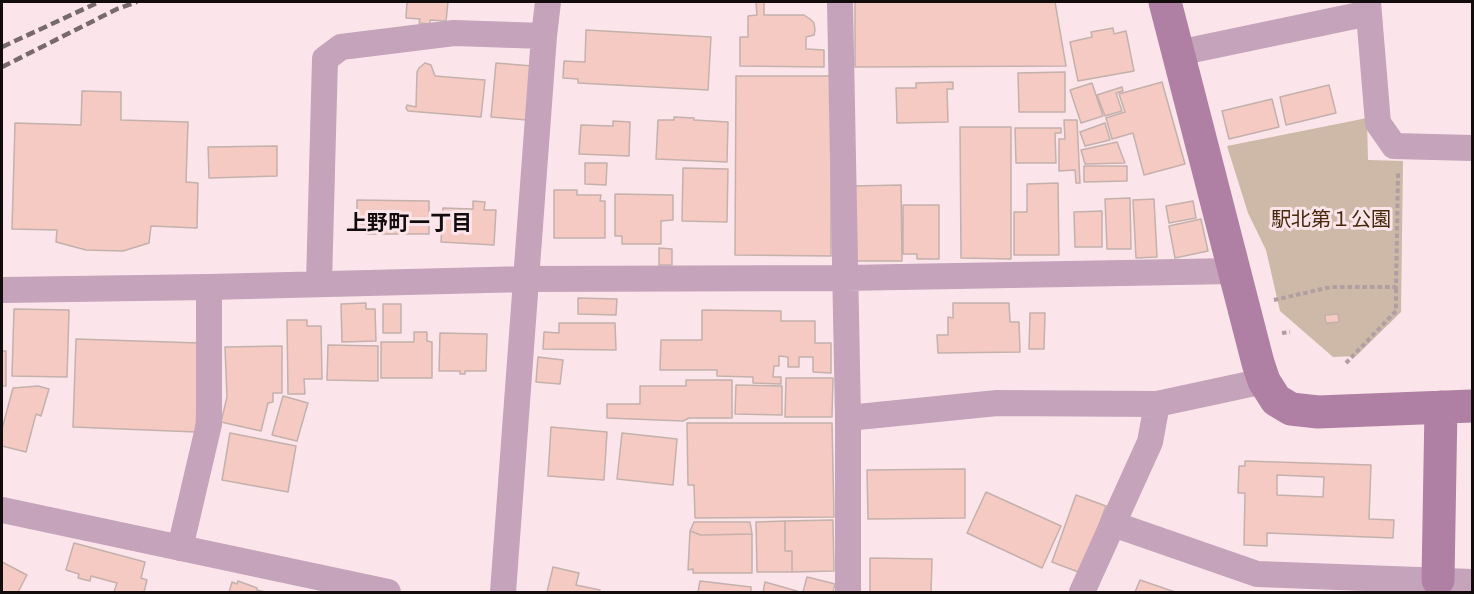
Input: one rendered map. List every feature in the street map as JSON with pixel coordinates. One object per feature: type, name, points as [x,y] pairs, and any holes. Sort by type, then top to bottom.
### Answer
[{"type":"street","points":[[503,592],[548,2]]},
{"type":"street","points":[[840,2],[848,418],[848,592]]},
{"type":"street","points":[[1165,2],[1264,381],[1276,399],[1292,409],[1318,412],[1473,406]]},
{"type":"street","points":[[1178,53],[1369,7],[1378,123],[1394,146],[1473,148]]},
{"type":"street","points":[[319,283],[325,59],[341,47],[454,33],[544,36]]},
{"type":"street","points":[[2,290],[527,279],[845,278],[1234,271]]},
{"type":"street","points":[[180,548],[209,424],[209,287]]},
{"type":"street","points":[[848,418],[997,403],[1157,404],[1264,381]]},
{"type":"street","points":[[1082,592],[1150,441],[1157,404]]},
{"type":"street","points":[[1438,580],[1440,407]]},
{"type":"street","points":[[2,510],[388,592]]},
{"type":"street","points":[[1113,524],[1257,574],[1473,582]]},
{"type":"path","points":[[1346,363],[1396,311],[1399,146]]},
{"type":"path","points":[[1270,301],[1331,286],[1396,287]]},
{"type":"green space","name":"駅北第１公園","points":[[1367,118],[1368,160],[1403,161],[1401,312],[1356,356],[1333,357],[1280,311],[1266,250],[1248,213],[1227,146]]},
{"type":"building","points":[[407,2],[448,2],[446,21],[430,20],[430,24],[419,23],[420,19],[406,18]]},
{"type":"building","points":[[756,2],[764,2],[764,15],[804,15],[810,19],[814,23],[815,30],[814,35],[806,37],[806,49],[824,50],[824,67],[740,66],[740,37],[748,37],[748,16],[757,15]]},
{"type":"building","points":[[855,2],[1055,2],[1066,66],[855,67]]},
{"type":"building","points":[[1113,28],[1114,34],[1126,31],[1134,71],[1078,81],[1070,42],[1092,37],[1091,32]]},
{"type":"building","points":[[586,30],[711,37],[708,90],[578,83],[578,79],[563,78],[564,61],[585,62]]},
{"type":"building","points":[[425,63],[431,65],[435,76],[485,80],[481,117],[408,111],[407,105],[416,107],[417,72]]},
{"type":"building","points":[[496,63],[532,66],[527,120],[491,117]]},
{"type":"building","points":[[1065,72],[1065,112],[1019,112],[1018,73]]},
{"type":"building","points":[[736,76],[831,76],[831,256],[735,255]]},
{"type":"building","points":[[953,82],[953,89],[947,89],[948,122],[897,123],[896,88],[916,88],[916,83]]},
{"type":"building","points":[[1162,82],[1185,164],[1144,175],[1133,133],[1112,139],[1106,118],[1125,112],[1119,94]]},
{"type":"building","points":[[1092,83],[1103,116],[1081,123],[1070,90]]},
{"type":"building","points":[[1329,85],[1336,113],[1286,125],[1280,97]]},
{"type":"building","points":[[1122,87],[1123,91],[1116,93],[1122,111],[1105,116],[1097,95]]},
{"type":"building","points":[[82,91],[121,92],[121,120],[188,122],[186,182],[198,183],[197,228],[151,226],[149,243],[123,251],[86,250],[56,242],[57,230],[12,229],[15,123],[81,125]]},
{"type":"building","points":[[1272,99],[1279,127],[1229,139],[1222,111]]},
{"type":"building","points":[[674,117],[728,122],[727,162],[656,159],[658,120],[674,120]]},
{"type":"building","points":[[1064,120],[1077,120],[1080,183],[1076,183],[1075,170],[1059,171],[1059,139],[1065,139]]},
{"type":"building","points":[[613,121],[630,122],[629,156],[579,154],[581,125],[613,126]]},
{"type":"building","points":[[1105,123],[1110,140],[1085,146],[1080,132]]},
{"type":"building","points":[[960,127],[1011,127],[1011,259],[961,258]]},
{"type":"building","points":[[1015,128],[1061,128],[1061,133],[1055,133],[1056,163],[1016,163]]},
{"type":"building","points":[[1117,142],[1125,163],[1085,164],[1081,150]]},
{"type":"building","points":[[277,146],[277,176],[209,178],[208,147]]},
{"type":"building","points":[[585,163],[607,163],[606,185],[585,184]]},
{"type":"building","points":[[1084,166],[1127,166],[1127,181],[1084,182]]},
{"type":"building","points":[[683,168],[728,169],[727,222],[682,221]]},
{"type":"building","points":[[1058,183],[1059,255],[1014,255],[1014,212],[1027,212],[1027,184]]},
{"type":"building","points":[[901,185],[902,261],[854,261],[853,186]]},
{"type":"building","points":[[554,190],[577,190],[577,195],[601,195],[600,201],[605,201],[605,238],[554,238]]},
{"type":"building","points":[[615,194],[673,195],[673,220],[661,221],[661,244],[622,244],[622,236],[615,236]]},
{"type":"building","points":[[1130,198],[1131,249],[1107,249],[1105,199]]},
{"type":"building","points":[[1154,199],[1157,257],[1136,258],[1133,200]]},
{"type":"building","points":[[357,200],[429,201],[429,234],[367,234],[367,228],[357,228]]},
{"type":"building","points":[[473,201],[485,202],[484,210],[496,210],[494,245],[441,242],[443,208],[473,209]]},
{"type":"building","points":[[1193,201],[1196,218],[1169,223],[1166,206]]},
{"type":"building","points":[[903,205],[939,205],[939,259],[917,259],[917,254],[903,254]]},
{"type":"building","points":[[1102,211],[1102,247],[1075,247],[1074,212]]},
{"type":"building","points":[[1201,219],[1208,251],[1175,258],[1169,226]]},
{"type":"building","points":[[659,248],[672,249],[672,265],[659,265]]},
{"type":"building","points":[[578,298],[617,299],[616,315],[578,314]]},
{"type":"building","points":[[366,303],[366,309],[375,309],[376,341],[342,342],[341,304]]},
{"type":"building","points":[[953,303],[1009,303],[1010,322],[1019,322],[1020,352],[938,353],[937,335],[948,335],[948,317],[953,318]]},
{"type":"building","points":[[383,304],[401,304],[401,333],[383,333]]},
{"type":"building","points":[[14,309],[69,310],[67,377],[12,376]]},
{"type":"building","points":[[702,310],[781,311],[781,321],[815,321],[815,343],[831,343],[831,373],[813,372],[813,357],[799,357],[799,367],[788,367],[788,357],[779,356],[779,366],[774,366],[773,377],[781,377],[781,384],[753,383],[753,377],[717,376],[717,370],[660,370],[661,340],[702,340]]},
{"type":"building","points":[[1030,313],[1045,313],[1044,349],[1029,349]]},
{"type":"building","points":[[1338,314],[1339,322],[1326,323],[1325,315]]},
{"type":"building","points":[[287,320],[307,320],[307,326],[321,326],[322,379],[304,379],[305,394],[288,394]]},
{"type":"building","points":[[559,323],[615,323],[616,350],[543,349],[544,332],[559,333]]},
{"type":"building","points":[[414,332],[427,332],[427,341],[432,342],[432,378],[381,378],[381,342],[414,342]]},
{"type":"building","points":[[440,333],[487,334],[486,371],[465,371],[465,374],[460,374],[460,371],[439,371]]},
{"type":"building","points":[[76,339],[199,343],[196,432],[73,427]]},
{"type":"building","points":[[328,345],[378,346],[378,381],[327,380]]},
{"type":"building","points":[[282,346],[282,393],[273,393],[273,402],[268,403],[261,431],[221,422],[227,397],[225,347]]},
{"type":"building","points":[[2,351],[6,351],[6,386],[2,386]]},
{"type":"building","points":[[538,357],[563,360],[560,384],[536,382]]},
{"type":"building","points":[[786,378],[833,378],[832,417],[785,417]]},
{"type":"building","points":[[686,380],[732,380],[732,418],[689,418],[683,421],[607,418],[607,404],[640,404],[640,386],[686,386]]},
{"type":"building","points":[[736,385],[782,386],[782,415],[735,414]]},
{"type":"building","points":[[38,386],[49,389],[41,416],[36,414],[26,452],[2,446],[2,429],[13,388]]},
{"type":"building","points":[[283,396],[308,403],[297,441],[272,435]]},
{"type":"building","points":[[687,423],[832,423],[834,517],[695,518],[694,485],[688,485]]},
{"type":"building","points":[[551,427],[607,432],[604,480],[548,476]]},
{"type":"building","points":[[230,433],[296,446],[288,492],[222,480]]},
{"type":"building","points":[[622,433],[677,439],[673,485],[617,479]]},
{"type":"building","points":[[1245,461],[1371,465],[1369,519],[1394,520],[1393,538],[1267,533],[1267,546],[1244,545],[1245,493],[1238,493],[1239,466],[1245,466]],"holes":[[[1277,475],[1324,477],[1323,497],[1277,495]]]},
{"type":"building","points":[[965,469],[965,518],[868,519],[867,470]]},
{"type":"building","points":[[986,492],[1061,526],[1042,568],[967,533]]},
{"type":"building","points":[[1076,495],[1106,506],[1081,573],[1052,562]]},
{"type":"building","points":[[833,520],[834,571],[792,572],[792,551],[785,551],[785,521]]},
{"type":"building","points":[[785,521],[785,551],[792,551],[792,572],[757,572],[756,522]]},
{"type":"building","points":[[694,522],[750,522],[752,534],[701,535],[690,531]]},
{"type":"building","points":[[690,531],[701,535],[752,534],[752,573],[693,573],[693,569],[688,570]]},
{"type":"building","points":[[74,543],[145,562],[141,578],[147,580],[144,592],[114,592],[117,583],[91,576],[90,581],[78,578],[79,574],[66,570]]},
{"type":"building","points":[[870,558],[932,559],[931,592],[870,592]]},
{"type":"building","points":[[2,562],[27,575],[18,592],[2,592]]},
{"type":"building","points":[[553,567],[579,573],[576,585],[600,590],[599,592],[547,592]]},
{"type":"building","points":[[807,577],[835,584],[833,592],[803,592]]},
{"type":"building","points":[[1140,580],[1175,592],[1135,592]]},
{"type":"building","points":[[238,581],[265,592],[229,592],[232,582],[237,584]]},
{"type":"building","points":[[700,581],[751,587],[751,592],[698,592]]},
{"type":"building","points":[[765,582],[797,591],[797,592],[763,592]]},
{"type":"railway","points":[[2,47],[99,2]]},
{"type":"railway","points":[[2,67],[117,9],[137,2]]},
{"type":"district","name":"上野町一丁目","points":[[409,224]]}]
